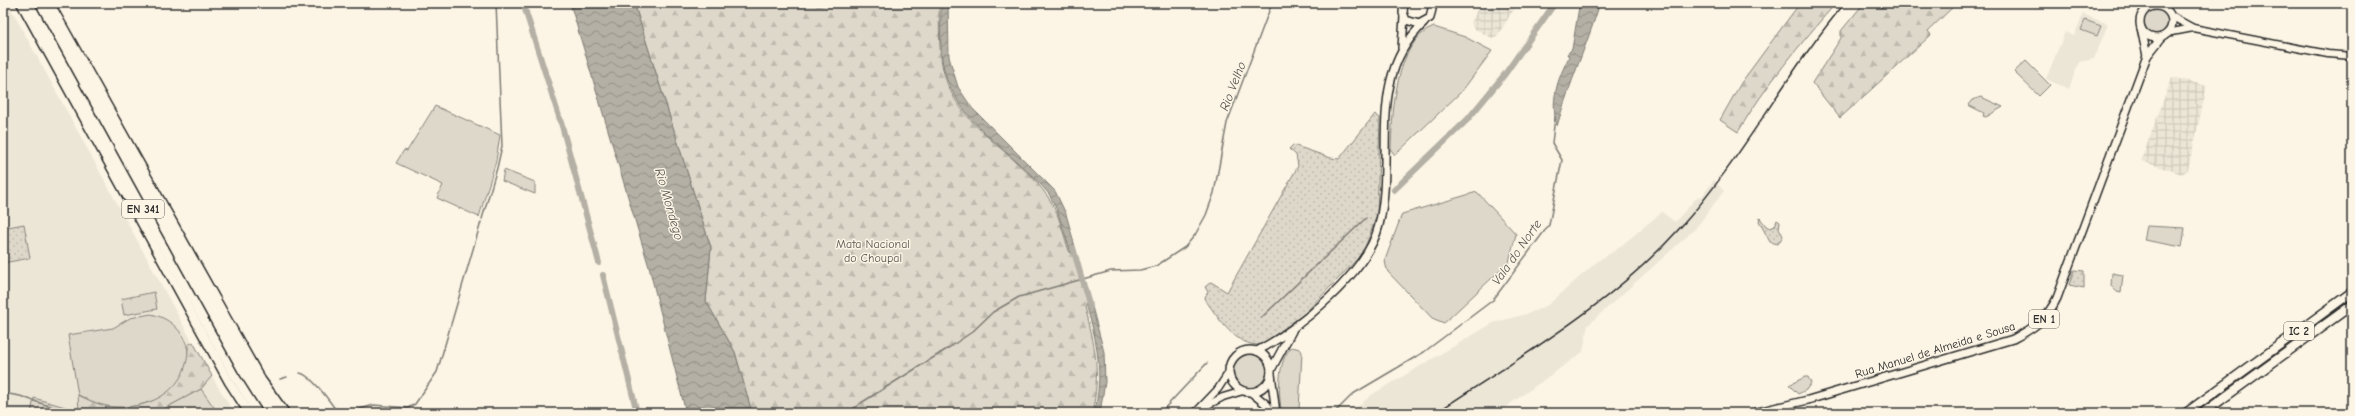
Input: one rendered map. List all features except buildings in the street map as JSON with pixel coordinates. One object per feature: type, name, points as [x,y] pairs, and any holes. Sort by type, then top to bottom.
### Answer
[{"type":"highway","name":"EN 341","points":[[21,3],[229,382],[249,413]]},
{"type":"highway","name":"EN 341","points":[[29,3],[234,375],[258,413]]},
{"type":"highway","name":"IC 2","points":[[2186,413],[2352,292]]},
{"type":"highway","name":"IC 2","points":[[2203,413],[2352,305]]},
{"type":"main road","points":[[1402,48],[1404,3]]},
{"type":"main road","points":[[1257,351],[1294,329],[1347,278],[1366,254],[1379,226],[1384,195],[1386,100],[1389,83],[1402,48],[1413,33],[1432,14],[1431,3]]},
{"type":"main road","name":"EN 1","points":[[2147,56],[2171,28],[2168,3]]},
{"type":"main road","points":[[2147,56],[2141,28],[2141,15],[2152,5],[2160,6],[2193,28],[2328,54],[2352,56]]},
{"type":"main road","points":[[1404,16],[1414,24],[1424,23]]},
{"type":"main road","points":[[2141,28],[2150,36],[2165,35],[2193,28]]},
{"type":"main road","name":"Rua Manuel de Almeida e Sousa","points":[[1753,413],[1824,396],[2013,339],[2040,324],[2047,316],[2057,298],[2107,159],[2147,56]]},
{"type":"main road","points":[[1197,411],[1223,397],[1243,391],[1251,392],[1264,386],[1294,329]]},
{"type":"main road","points":[[1243,391],[1232,381],[1229,372],[1230,363],[1238,354],[1249,350],[1257,351],[1268,360],[1276,413]]},
{"type":"main road","points":[[1197,411],[1218,389],[1229,372]]},
{"type":"main road","points":[[1251,392],[1267,405],[1271,413]]},
{"type":"shaded area","points":[[3,3],[7,3],[15,16],[205,365],[234,413],[3,413]]},
{"type":"shaded area","points":[[1480,3],[1518,3],[1497,36],[1492,38],[1473,28],[1471,23]]},
{"type":"shaded area","points":[[2083,14],[2108,24],[2094,59],[2079,62],[2069,89],[2046,79],[2065,32],[2074,36]]},
{"type":"shaded area","points":[[2172,77],[2207,86],[2188,170],[2182,174],[2141,161]]},
{"type":"shaded area","points":[[1714,180],[1724,191],[1695,229],[1588,325],[1583,352],[1497,413],[1350,413],[1373,394],[1493,323],[1530,313],[1548,305],[1599,260],[1616,250],[1662,212],[1675,222],[1698,196],[1701,198]]},
{"type":"green space","name":"Mata Nacional do Choupal","points":[[634,3],[939,3],[941,58],[950,90],[959,106],[970,120],[1024,170],[1048,197],[1058,216],[1069,251],[1073,255],[1087,300],[1085,307],[1092,334],[1096,359],[1095,399],[1092,413],[752,413],[735,352],[706,301],[711,248]]},
{"type":"green space","points":[[1800,3],[1836,3],[1784,65],[1738,132],[1720,120],[1741,83]]},
{"type":"green space","points":[[1864,3],[1877,3],[1882,8],[1887,3],[1957,3],[1928,31],[1931,35],[1840,118],[1812,83],[1841,38],[1841,31]]},
{"type":"green space","points":[[2157,9],[2166,13],[2170,22],[2166,31],[2157,35],[2148,31],[2144,22],[2148,13]]},
{"type":"green space","points":[[2085,20],[2101,26],[2097,36],[2081,30]]},
{"type":"green space","points":[[1434,27],[1465,37],[1492,51],[1462,91],[1395,155],[1391,150],[1393,118],[1398,81],[1411,47],[1421,35]]},
{"type":"green space","points":[[2026,61],[2050,85],[2039,96],[2014,72]]},
{"type":"green space","points":[[1981,97],[2003,107],[1986,117],[1983,116],[1984,113],[1968,105],[1972,100]]},
{"type":"green space","points":[[435,106],[500,135],[496,161],[479,217],[437,198],[443,185],[396,163],[404,150],[407,151]]},
{"type":"green space","points":[[1375,114],[1380,118],[1377,215],[1363,253],[1304,314],[1261,345],[1252,344],[1236,337],[1223,324],[1206,301],[1205,297],[1208,292],[1205,287],[1211,282],[1227,292],[1298,166],[1296,155],[1289,149],[1293,145],[1331,158],[1339,159]]},
{"type":"green space","points":[[504,170],[535,182],[535,194],[502,181]]},
{"type":"green space","points":[[1477,192],[1516,234],[1509,262],[1444,323],[1432,318],[1388,272],[1385,260],[1402,214]]},
{"type":"green space","points":[[1760,218],[1766,226],[1770,228],[1775,226],[1777,220],[1780,222],[1779,228],[1783,236],[1778,244],[1770,242],[1759,221]]},
{"type":"green space","points":[[24,224],[30,258],[3,263],[3,228]]},
{"type":"green space","points":[[2147,226],[2185,228],[2182,247],[2144,240]]},
{"type":"green space","points":[[2074,270],[2084,271],[2084,288],[2069,285]]},
{"type":"green space","points":[[2112,273],[2123,275],[2121,293],[2117,292],[2111,286]]},
{"type":"green space","points":[[154,292],[157,309],[124,315],[121,299]]},
{"type":"green space","points":[[151,314],[162,317],[171,323],[185,340],[188,350],[188,360],[186,371],[180,382],[167,394],[140,405],[113,407],[78,395],[68,335],[113,328],[130,318]]},
{"type":"green space","points":[[193,342],[212,376],[201,389],[156,413],[31,413],[34,398],[79,411],[78,395],[90,401],[113,407],[141,405],[154,400],[166,393],[183,373],[187,360],[188,345]]},
{"type":"green space","points":[[1292,347],[1300,349],[1302,352],[1299,410],[1297,413],[1282,413],[1279,388],[1281,369],[1287,353]]},
{"type":"green space","points":[[1248,354],[1254,354],[1258,355],[1265,361],[1268,371],[1267,378],[1261,385],[1254,388],[1248,388],[1244,387],[1237,381],[1234,374],[1234,368],[1235,364],[1241,357]]},
{"type":"green space","points":[[1808,377],[1811,383],[1806,390],[1798,394],[1789,385]]},
{"type":"green space","points":[[201,389],[218,413],[156,413]]},
{"type":"water","name":"Rio Mondego","points":[[570,3],[634,3],[711,248],[706,301],[735,352],[752,413],[686,413],[649,267]]},
{"type":"water","points":[[941,3],[948,3],[949,57],[958,87],[972,108],[1055,191],[1066,214],[1077,254],[1073,255],[1071,253],[1057,210],[1049,194],[974,122],[951,89],[944,70],[941,54]]},
{"type":"water","points":[[1584,3],[1600,3],[1557,126],[1554,108],[1556,91],[1561,74],[1569,57],[1567,54],[1572,49],[1579,7]]},
{"type":"water","points":[[1090,299],[1104,352],[1105,382],[1100,413],[1094,413],[1099,385],[1099,371],[1096,344],[1086,304],[1087,300]]},
{"type":"waterway","points":[[482,219],[502,146],[496,3]]},
{"type":"waterway","points":[[523,3],[562,126],[599,263]]},
{"type":"waterway","name":"Rio Velho","points":[[847,413],[947,349],[972,332],[993,312],[1019,297],[1111,271],[1140,270],[1156,266],[1185,247],[1195,235],[1206,215],[1214,193],[1227,123],[1272,3]]},
{"type":"waterway","points":[[1394,190],[1468,119],[1505,74],[1555,3]]},
{"type":"waterway","name":"Vala do Norte","points":[[1334,413],[1353,394],[1424,352],[1493,300],[1549,225],[1562,160],[1552,143],[1555,117]]},
{"type":"waterway","points":[[1261,318],[1366,218]]},
{"type":"waterway","points":[[346,413],[374,405],[408,408],[415,404],[437,372],[481,222]]},
{"type":"waterway","points":[[1073,248],[1090,307]]},
{"type":"waterway","points":[[603,275],[637,413]]},
{"type":"waterway","points":[[1160,413],[1207,363]]},
{"type":"waterway","points":[[300,373],[305,375],[315,384],[338,413]]},
{"type":"waterway","points":[[280,379],[287,377]]},
{"type":"waterway","points":[[3,393],[20,396],[69,413]]},
{"type":"railway","points":[[55,3],[265,377],[291,413]]},
{"type":"railway","points":[[1436,413],[1532,350],[1594,306],[1624,282],[1679,229],[1723,175],[1823,30],[1845,3]]}]
